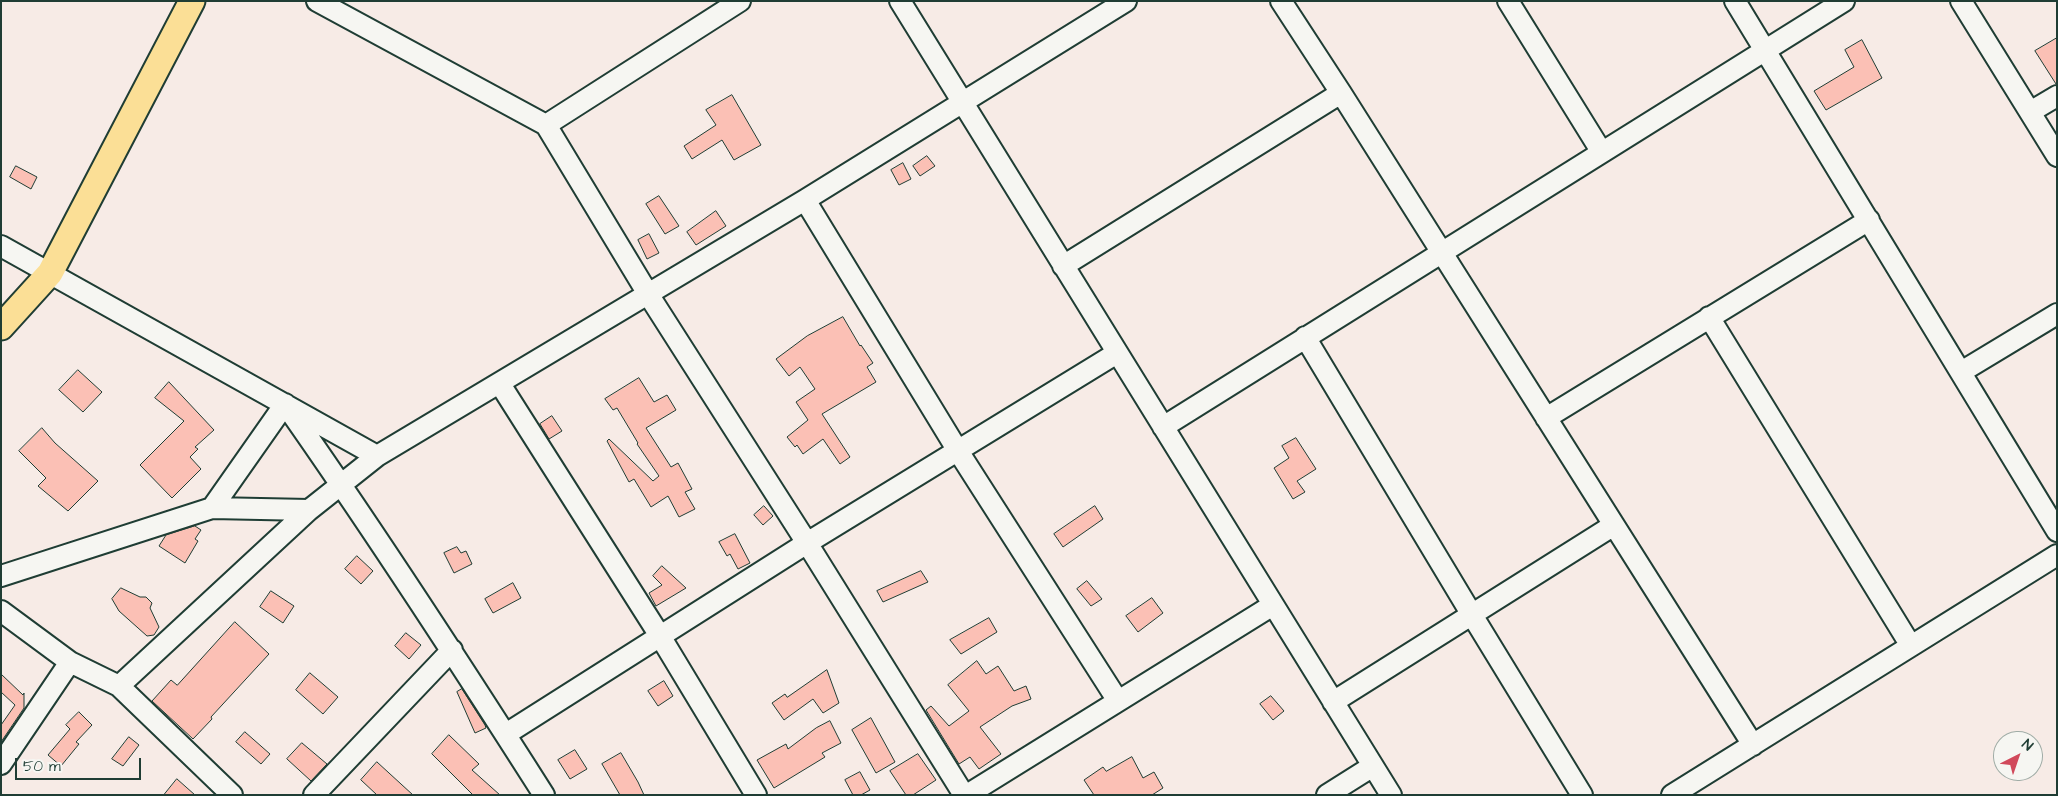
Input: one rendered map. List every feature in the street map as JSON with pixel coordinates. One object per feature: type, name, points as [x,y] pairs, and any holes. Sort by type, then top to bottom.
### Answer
[{"type":"main road","points":[[1,327],[50,273],[192,1]]},
{"type":"street","points":[[317,1],[546,125],[648,294],[965,795],[1273,605]]},
{"type":"street","points":[[900,1],[1391,795]]},
{"type":"street","points":[[119,686],[309,510],[377,456],[805,200],[1126,1]]},
{"type":"street","points":[[1281,1],[1753,745]]},
{"type":"street","points":[[1508,1],[1601,152]]},
{"type":"street","points":[[1735,1],[2057,531]]},
{"type":"street","points":[[1163,427],[1764,49],[1844,1]]},
{"type":"street","points":[[1961,1],[2057,156]]},
{"type":"street","points":[[546,125],[731,3]]},
{"type":"street","points":[[1063,266],[1341,93]]},
{"type":"street","points":[[2030,112],[2057,96]]},
{"type":"street","points":[[805,200],[958,450],[1118,701]]},
{"type":"street","points":[[1546,418],[1869,220]]},
{"type":"street","points":[[1,246],[377,456]]},
{"type":"street","points":[[1961,372],[2057,314]]},
{"type":"street","points":[[1709,317],[1911,646]]},
{"type":"street","points":[[1305,337],[1582,795]]},
{"type":"street","points":[[506,734],[807,543],[1117,353]]},
{"type":"street","points":[[500,384],[660,636],[756,795]]},
{"type":"street","points":[[285,404],[342,485],[452,650],[544,795]]},
{"type":"street","points":[[212,508],[285,404]]},
{"type":"street","points":[[1,576],[212,508],[309,510]]},
{"type":"street","points":[[1333,702],[1614,525]]},
{"type":"street","points":[[1672,795],[2057,555]]},
{"type":"street","points":[[1,611],[70,662],[119,686],[232,795]]},
{"type":"street","points":[[314,795],[452,650]]},
{"type":"street","points":[[1,764],[70,662]]},
{"type":"street","points":[[1327,795],[1373,766]]},
{"type":"building","points":[[2057,38],[2057,84],[2056,84],[2035,51]]},
{"type":"building","points":[[1862,40],[1882,78],[1826,110],[1814,91],[1854,67],[1845,50]]},
{"type":"building","points":[[732,95],[761,145],[734,160],[722,140],[692,159],[684,146],[716,125],[706,110]]},
{"type":"building","points":[[927,156],[935,166],[920,176],[913,166]]},
{"type":"building","points":[[903,163],[911,179],[899,185],[891,170]]},
{"type":"building","points":[[16,166],[37,177],[31,189],[10,177]]},
{"type":"building","points":[[659,196],[679,226],[665,234],[646,204]]},
{"type":"building","points":[[716,211],[726,226],[696,245],[687,232]]},
{"type":"building","points":[[649,234],[659,253],[647,259],[638,240]]},
{"type":"building","points":[[843,317],[860,346],[873,363],[867,367],[876,382],[822,414],[850,457],[840,464],[823,439],[803,454],[797,445],[795,447],[787,437],[808,420],[796,402],[815,389],[800,367],[789,376],[776,359],[807,336]]},
{"type":"building","points":[[78,370],[102,392],[83,412],[59,390]]},
{"type":"building","points":[[639,378],[654,402],[667,395],[676,410],[646,428],[671,467],[678,463],[692,489],[685,492],[695,509],[679,517],[668,496],[651,507],[634,479],[629,482],[607,441],[609,439],[653,481],[659,476],[637,444],[617,408],[613,410],[605,399]]},
{"type":"building","points":[[169,382],[214,430],[195,447],[198,449],[190,457],[201,469],[172,498],[140,465],[184,421],[155,398]]},
{"type":"building","points":[[552,416],[562,431],[549,439],[540,424]]},
{"type":"building","points":[[42,428],[55,443],[98,481],[68,511],[38,486],[46,478],[19,451]]},
{"type":"building","points":[[1296,438],[1316,469],[1297,481],[1305,492],[1293,499],[1274,468],[1289,458],[1282,446]]},
{"type":"building","points":[[764,506],[773,516],[763,525],[754,515]]},
{"type":"building","points":[[1095,506],[1103,519],[1063,547],[1054,534]]},
{"type":"building","points":[[195,526],[201,530],[195,539],[198,541],[185,563],[159,546],[166,535]]},
{"type":"building","points":[[735,534],[750,563],[738,569],[730,554],[727,556],[719,542]]},
{"type":"building","points":[[457,547],[461,553],[466,551],[472,564],[454,573],[444,553]]},
{"type":"building","points":[[357,556],[373,571],[361,584],[345,569]]},
{"type":"building","points":[[662,566],[686,588],[656,606],[649,593],[662,585],[653,576]]},
{"type":"building","points":[[921,571],[928,582],[883,602],[877,591]]},
{"type":"building","points":[[1087,581],[1102,599],[1091,606],[1077,589]]},
{"type":"building","points":[[513,583],[521,598],[493,613],[485,599]]},
{"type":"building","points":[[121,588],[140,597],[146,597],[152,603],[150,608],[159,627],[154,635],[147,636],[119,611],[112,599]]},
{"type":"building","points":[[271,591],[294,606],[283,623],[260,607]]},
{"type":"building","points":[[1152,598],[1163,613],[1138,632],[1126,616]]},
{"type":"building","points":[[989,618],[997,632],[961,654],[950,640]]},
{"type":"building","points":[[235,622],[269,654],[193,739],[152,701],[171,680],[177,685]]},
{"type":"building","points":[[406,633],[421,645],[409,659],[395,646]]},
{"type":"building","points":[[977,661],[986,674],[998,666],[1014,691],[1026,686],[1031,699],[1012,706],[980,727],[1001,754],[979,769],[970,757],[959,764],[926,710],[931,706],[949,726],[969,711],[948,685]]},
{"type":"building","points":[[827,670],[839,703],[823,713],[813,699],[784,720],[772,703],[785,694],[787,697]]},
{"type":"building","points":[[310,673],[338,697],[323,714],[296,690]]},
{"type":"building","points":[[1,674],[23,695],[24,693],[24,708],[1,742],[1,725],[15,705],[1,692]]},
{"type":"building","points":[[664,681],[673,696],[658,706],[648,691]]},
{"type":"building","points":[[462,689],[486,728],[475,733],[457,692]]},
{"type":"building","points":[[1271,696],[1284,711],[1273,720],[1260,704]]},
{"type":"building","points":[[79,712],[92,725],[76,742],[79,744],[61,766],[48,755],[70,729],[66,725]]},
{"type":"building","points":[[871,718],[895,762],[876,773],[852,730]]},
{"type":"building","points":[[830,721],[841,743],[822,753],[825,757],[774,788],[757,760],[786,744],[788,749],[816,728]]},
{"type":"building","points":[[245,732],[270,754],[261,764],[236,742]]},
{"type":"building","points":[[449,735],[479,764],[472,770],[500,795],[473,795],[432,754]]},
{"type":"building","points":[[129,737],[139,745],[123,766],[112,759]]},
{"type":"building","points":[[302,743],[327,764],[311,781],[287,759]]},
{"type":"building","points":[[575,750],[587,769],[570,779],[558,760]]},
{"type":"building","points":[[621,753],[644,795],[620,795],[602,764]]},
{"type":"building","points":[[918,754],[936,780],[913,795],[906,795],[890,771]]},
{"type":"building","points":[[1132,757],[1143,778],[1154,772],[1163,788],[1152,795],[1094,795],[1084,780],[1103,767],[1106,771]]},
{"type":"building","points":[[377,762],[413,795],[377,795],[361,780]]},
{"type":"building","points":[[860,772],[870,790],[861,795],[853,795],[845,780]]},
{"type":"building","points":[[177,779],[195,795],[164,795]]}]
